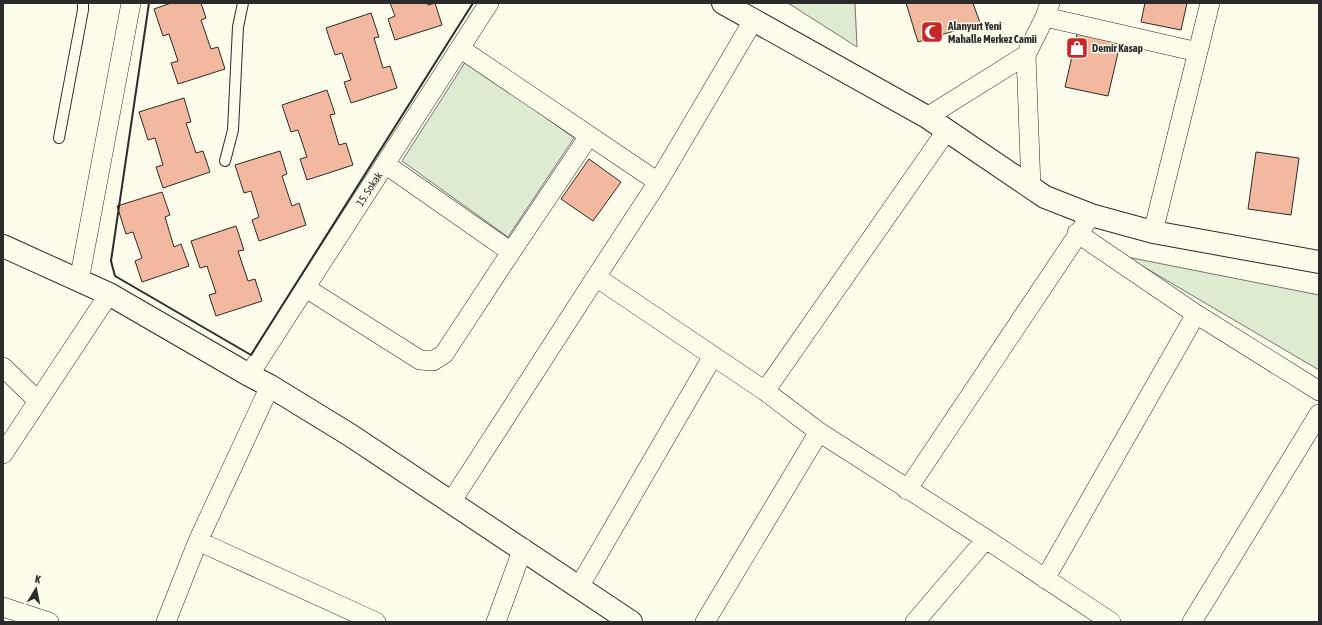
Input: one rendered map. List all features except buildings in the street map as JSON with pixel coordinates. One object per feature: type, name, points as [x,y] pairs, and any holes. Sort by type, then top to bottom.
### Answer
[{"type":"street","points":[[79,281],[131,3]]},
{"type":"street","name":"15. Sokak","points":[[248,376],[461,49],[489,3]]},
{"type":"street","points":[[723,3],[753,21],[927,116],[1045,197],[1091,215],[1154,232],[1319,262]]},
{"type":"street","points":[[1154,232],[1210,3]]},
{"type":"street","points":[[1031,188],[1026,55],[1047,10],[1084,26],[1198,52]]},
{"type":"street","points":[[451,502],[658,182],[753,21]]},
{"type":"street","points":[[461,49],[658,182]]},
{"type":"street","points":[[927,116],[1026,55]]},
{"type":"street","points":[[765,391],[947,130]]},
{"type":"street","points":[[306,288],[420,360],[433,362],[444,354],[589,136]]},
{"type":"street","points":[[385,164],[511,252]]},
{"type":"street","points":[[907,490],[1077,233],[1091,215]]},
{"type":"street","points":[[1077,233],[1196,314],[1319,391]]},
{"type":"street","points":[[3,246],[109,294],[248,376],[270,386],[350,435],[523,548],[632,622]]},
{"type":"street","points":[[596,277],[765,391],[819,432],[907,490],[986,539],[1045,579],[1098,619]]},
{"type":"street","points":[[3,454],[109,294]]},
{"type":"street","points":[[1045,579],[1196,314]]},
{"type":"street","points":[[579,587],[712,356]]},
{"type":"street","points":[[3,367],[38,401]]},
{"type":"street","points":[[166,622],[198,541],[270,386]]},
{"type":"street","points":[[1192,622],[1319,414]]},
{"type":"street","points":[[705,622],[819,432]]},
{"type":"street","points":[[915,622],[986,539]]},
{"type":"street","points":[[198,541],[376,622]]},
{"type":"street","points":[[496,622],[523,548]]},
{"type":"street","points":[[4,610],[49,622]]},
{"type":"lane","points":[[58,138],[83,10],[83,3]]},
{"type":"lane","points":[[225,161],[233,130],[238,27],[243,3]]},
{"type":"green space","points":[[788,3],[855,3],[857,47]]},
{"type":"green space","points":[[466,61],[574,138],[508,237],[402,161]]},
{"type":"green space","points":[[1127,257],[1319,295],[1319,370]]},
{"type":"wall","points":[[149,3],[111,261],[115,276],[251,355],[473,3]]},
{"type":"place","name":"Alanyurt Yeni Mahalle Merkez Camii","points":[[932,32]]},
{"type":"place","name":"Demir Kasap","points":[[1077,48]]}]
